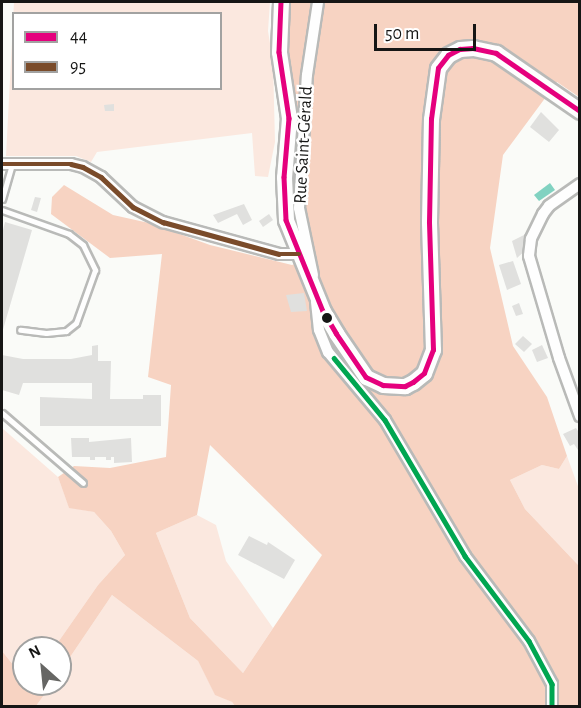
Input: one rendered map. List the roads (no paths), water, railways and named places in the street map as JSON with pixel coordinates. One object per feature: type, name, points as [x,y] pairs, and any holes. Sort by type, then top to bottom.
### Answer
[{"type":"street","points":[[281,2],[279,52],[289,118],[284,200],[286,220],[299,254],[336,333],[366,377],[394,387],[413,382],[424,373],[433,350],[429,222],[431,119],[438,68],[448,56],[460,49],[473,48],[496,53],[579,111]]},
{"type":"street","name":"Rue Saint-Gérald","points":[[318,2],[308,75],[299,208],[310,251],[319,330],[328,352],[385,420],[465,556],[529,641],[552,684],[552,706]]},
{"type":"street","points":[[7,165],[72,164],[83,167],[101,177],[133,207],[163,222],[279,254],[299,254]]},
{"type":"street","points":[[579,184],[549,206],[543,214],[531,239],[529,256],[579,416]]},
{"type":"lane","points":[[2,199],[7,165]]},
{"type":"lane","points":[[2,210],[69,234],[83,245],[95,270],[76,323],[66,331],[46,333],[21,330]]},
{"type":"lane","points":[[2,413],[83,483]]}]
